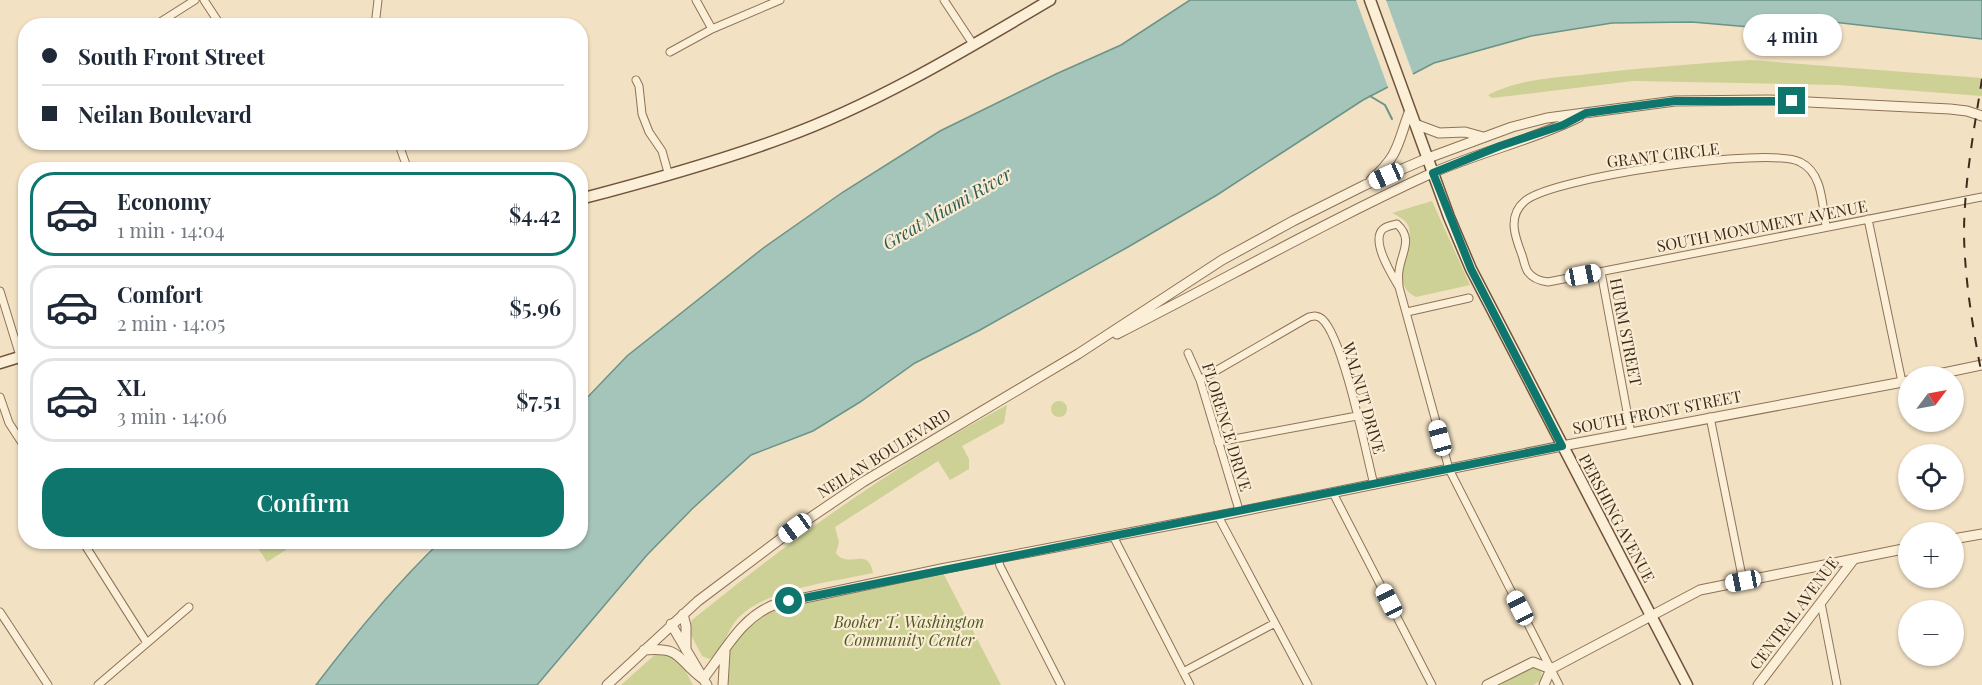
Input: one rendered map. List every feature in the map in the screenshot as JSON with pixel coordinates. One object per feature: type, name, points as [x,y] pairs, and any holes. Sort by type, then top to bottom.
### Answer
[{"type":"main road","points":[[588,198],[669,176],[783,138],[822,122],[902,83],[1050,0]]},
{"type":"main road","name":"PERSHING AVENUE","points":[[1370,0],[1433,173],[1471,269],[1687,685]]},
{"type":"main road","points":[[0,363],[18,357]]},
{"type":"street","points":[[167,18],[195,0]]},
{"type":"street","points":[[204,0],[216,18]]},
{"type":"street","points":[[376,18],[378,0]]},
{"type":"street","points":[[696,0],[712,29]]},
{"type":"street","points":[[670,52],[712,29],[780,0]]},
{"type":"street","points":[[944,0],[973,44]]},
{"type":"street","points":[[636,80],[639,86],[642,114],[649,132],[662,151],[669,176]]},
{"type":"street","name":"NEILAN BOULEVARD","points":[[607,685],[682,614],[759,554],[863,482],[1078,354],[1222,260],[1365,185],[1428,158],[1483,137],[1547,118],[1675,101],[1769,100],[1950,109],[1982,116]]},
{"type":"street","points":[[1365,185],[1393,156],[1400,144],[1410,110]]},
{"type":"street","name":"NEILAN BOULEVARD","points":[[1078,354],[1358,208],[1433,173],[1500,146],[1563,125],[1586,113]]},
{"type":"street","points":[[1415,124],[1439,133],[1466,132],[1483,137]]},
{"type":"street","name":"GRANT CIRCLE","points":[[1548,282],[1539,281],[1528,272],[1513,226],[1520,207],[1526,200],[1538,193],[1628,171],[1762,157],[1790,158],[1808,166],[1818,181],[1826,226]]},
{"type":"street","name":"SOUTH MONUMENT AVENUE","points":[[1548,282],[1982,197]]},
{"type":"street","points":[[1868,219],[1901,366]]},
{"type":"street","points":[[1399,287],[1399,270],[1406,238],[1404,230],[1397,224],[1385,227],[1379,238],[1384,259],[1399,287],[1407,312],[1449,469],[1560,685]]},
{"type":"street","name":"HURM STREET","points":[[1600,272],[1631,433]]},
{"type":"street","points":[[0,291],[18,341]]},
{"type":"street","points":[[1407,312],[1470,298]]},
{"type":"street","name":"WALNUT DRIVE","points":[[1200,380],[1309,317],[1318,316],[1324,320],[1336,344],[1350,385],[1374,485]]},
{"type":"street","name":"FLORENCE DRIVE","points":[[1188,353],[1200,380],[1239,510]]},
{"type":"street","points":[[1964,369],[1982,365]]},
{"type":"street","name":"SOUTH FRONT STREET","points":[[705,682],[734,636],[750,617],[776,604],[1562,446],[1898,383]]},
{"type":"street","points":[[0,397],[9,423],[18,437]]},
{"type":"street","points":[[1218,442],[1357,416]]},
{"type":"street","points":[[1710,417],[1743,581]]},
{"type":"street","points":[[1333,493],[1432,685]]},
{"type":"street","points":[[1218,516],[1308,685]]},
{"type":"street","points":[[1964,537],[1982,534]]},
{"type":"street","points":[[1113,536],[1190,685]]},
{"type":"street","points":[[87,549],[147,644]]},
{"type":"street","points":[[1544,685],[1551,669],[1700,590],[1898,550]]},
{"type":"street","points":[[998,558],[1026,620],[1061,685]]},
{"type":"street","name":"CENTRAL AVENUE","points":[[1758,685],[1854,559]]},
{"type":"street","points":[[1821,603],[1837,685]]},
{"type":"street","points":[[98,685],[189,607]]},
{"type":"street","points":[[0,612],[48,685]]},
{"type":"street","points":[[682,614],[686,626],[686,650]]},
{"type":"street","points":[[1183,672],[1275,623]]},
{"type":"street","points":[[671,624],[705,682]]},
{"type":"street","points":[[644,650],[661,649],[678,653],[689,668],[705,682]]},
{"type":"street","points":[[723,685],[725,652]]},
{"type":"street","points":[[1487,685],[1533,662],[1551,669]]},
{"type":"green space","points":[[1750,60],[1982,78],[1982,96],[1838,85],[1633,81],[1492,98],[1488,95],[1510,86],[1545,79],[1644,68]]},
{"type":"green space","points":[[1432,201],[1470,285],[1416,297],[1407,290],[1403,281],[1410,239],[1409,229],[1405,221],[1392,213]]},
{"type":"green space","points":[[1056,401],[1062,401],[1067,409],[1065,415],[1056,417],[1051,412],[1051,406]]},
{"type":"green space","points":[[1007,405],[1004,423],[962,446],[969,459],[969,469],[950,480],[938,461],[835,527],[839,542],[836,553],[841,558],[867,560],[873,573],[821,583],[766,600],[738,618],[714,657],[709,659],[702,656],[689,631],[692,620],[829,515],[926,451]]},
{"type":"green space","points":[[259,549],[287,549],[267,562]]},
{"type":"green space","name":"Booker T. Washington Community Center","points":[[941,569],[1001,685],[723,685],[725,652],[762,609]]},
{"type":"green space","points":[[658,652],[679,659],[693,685],[621,685]]},
{"type":"green space","points":[[1533,664],[1541,670],[1542,680],[1533,685],[1494,685]]},
{"type":"water","name":"Great Miami River","points":[[1190,0],[1982,0],[1982,39],[1833,22],[1750,27],[1692,22],[1612,23],[1531,36],[1434,63],[1363,100],[1217,195],[1128,247],[980,330],[915,363],[860,402],[813,431],[751,455],[692,509],[647,555],[537,685],[316,685],[375,611],[433,549],[588,549],[588,397],[627,356],[762,249],[843,192],[940,131],[1121,45]]},
{"type":"pier","points":[[1356,0],[1386,0],[1414,77],[1389,90]]},
{"type":"waterway","points":[[1370,96],[1385,105],[1392,119]]},
{"type":"railway","points":[[1982,79],[1964,215],[1970,306],[1982,376]]},
{"type":"route","points":[[789,601],[1562,446],[1471,269],[1433,173],[1500,146],[1563,125],[1586,113],[1675,101],[1792,101]]}]
